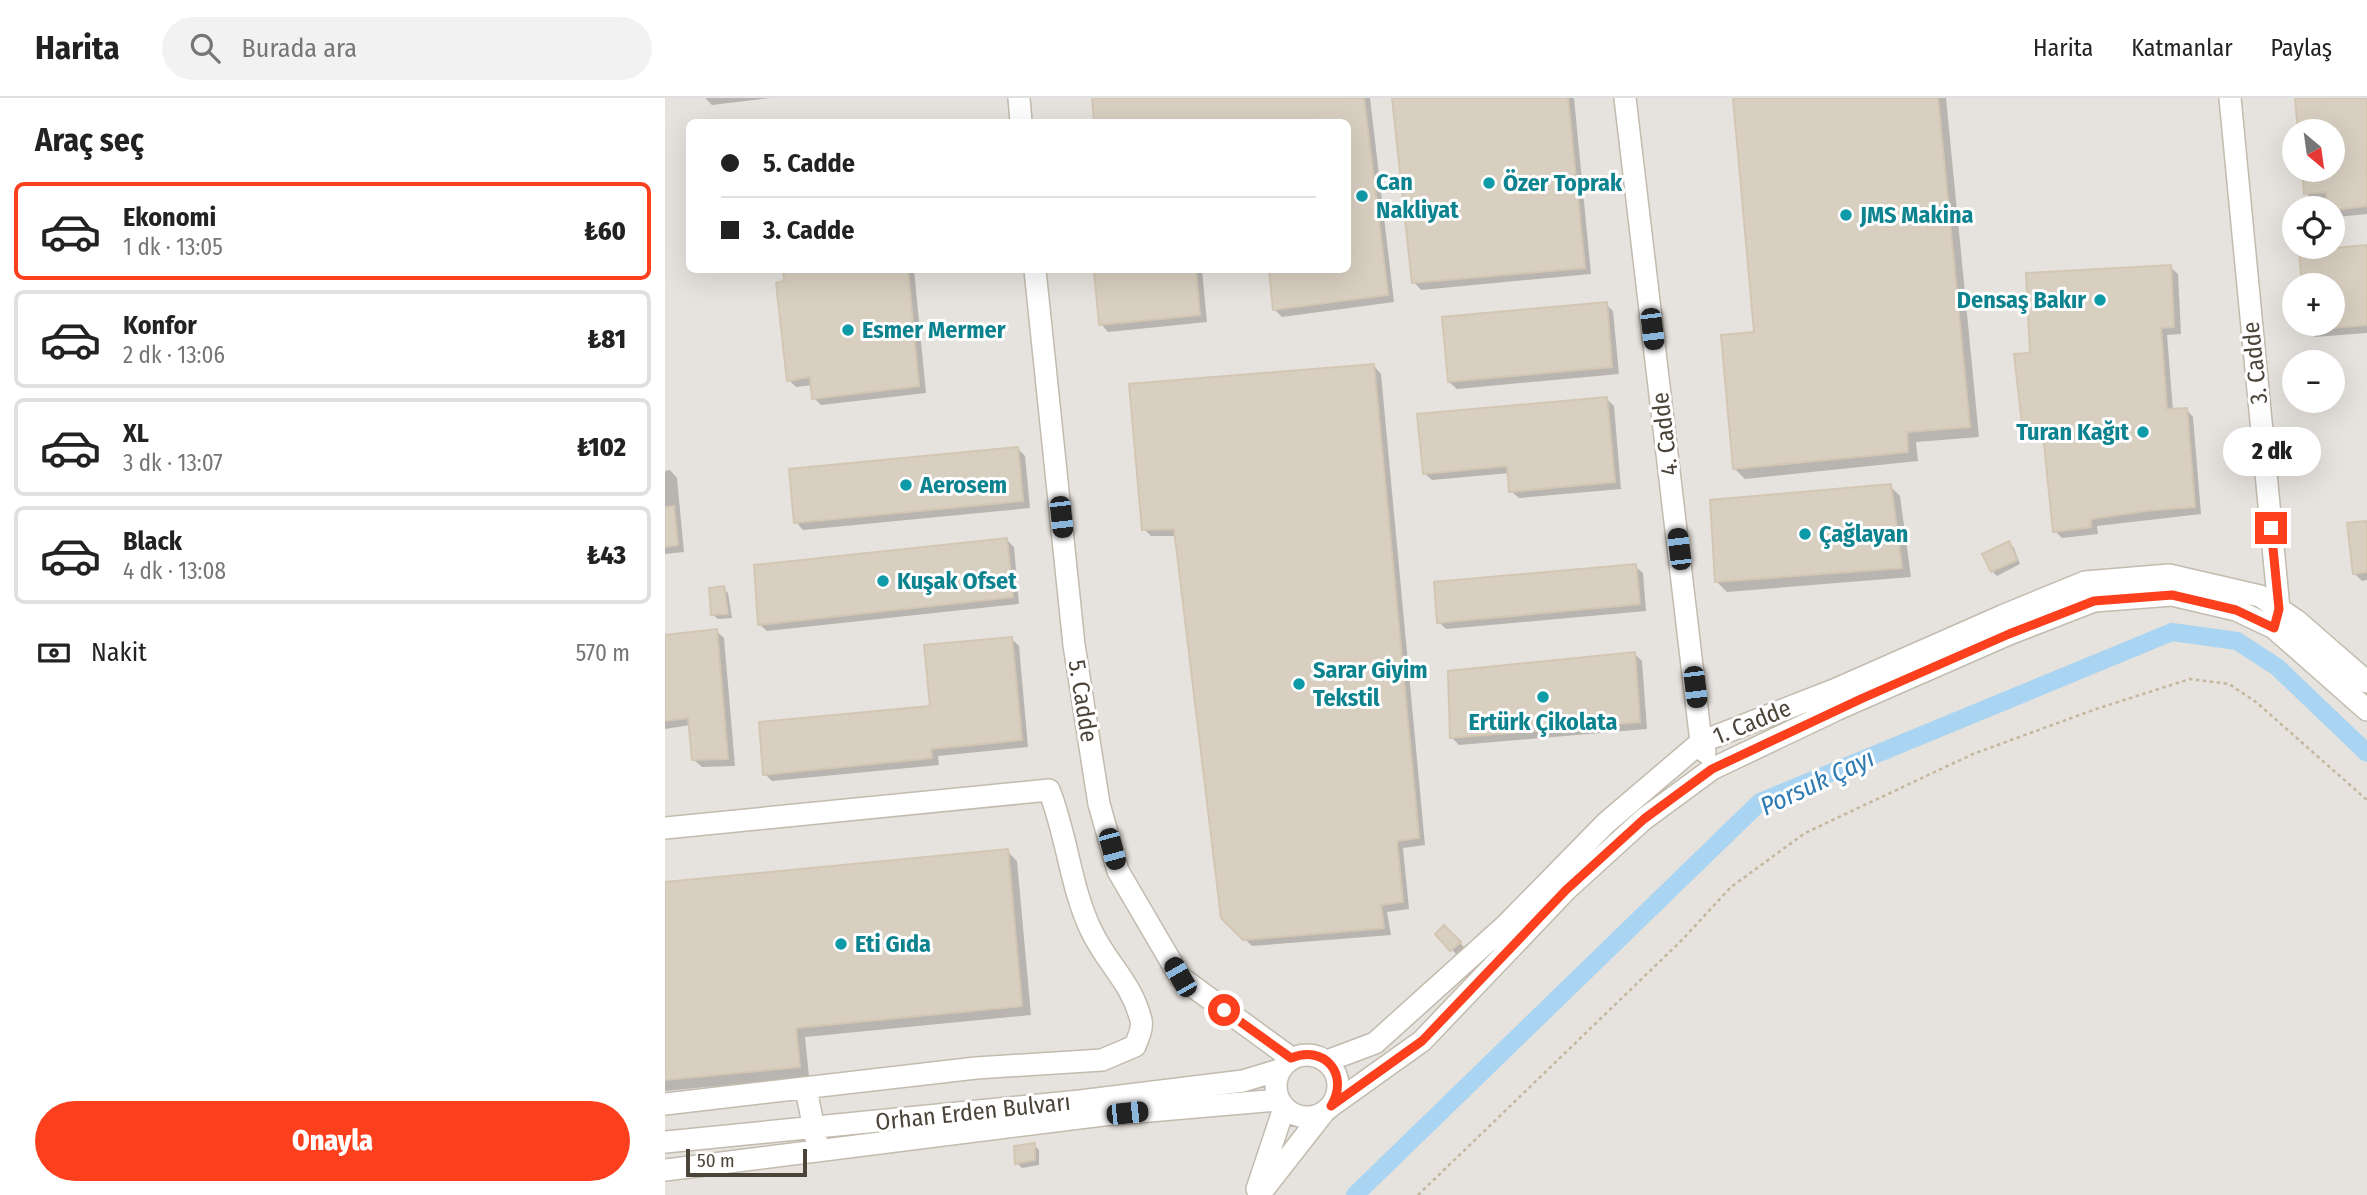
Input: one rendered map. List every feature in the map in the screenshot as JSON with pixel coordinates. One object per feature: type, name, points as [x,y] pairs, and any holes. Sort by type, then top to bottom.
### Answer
[{"type":"street","points":[[1019,98],[1021,119]]},
{"type":"street","name":"4. Cadde","points":[[1625,98],[1701,742],[1712,769]]},
{"type":"street","name":"3. Cadde","points":[[2230,98],[2276,618]]},
{"type":"street","name":"5. Cadde","points":[[1035,273],[1074,645],[1100,804],[1118,871],[1180,977],[1285,1064]]},
{"type":"street","name":"1. Cadde","points":[[1327,1061],[1375,1043],[1506,925],[1606,823],[1701,742],[1834,690],[2085,582],[2169,575],[2260,596],[2276,618],[2367,710]]},
{"type":"street","name":"1. Cadde","points":[[1257,1195],[1328,1109],[1422,1041],[1566,890],[1644,819],[1712,769],[1863,698],[2009,634],[2094,601],[2172,595],[2297,621],[2367,682]]},
{"type":"street","points":[[665,828],[1049,790],[1061,820],[1076,889],[1091,932],[1130,988],[1142,1023],[1135,1046],[1101,1060],[976,1068],[665,1104]]},
{"type":"street","name":"Orhan Erden Bulvarı","points":[[665,1142],[1080,1101],[1230,1083],[1309,1054],[1327,1061]]},
{"type":"street","points":[[1327,1061],[1333,1068],[1339,1087],[1328,1109]]},
{"type":"street","points":[[1257,1195],[1281,1104],[1276,1080],[1285,1064]]},
{"type":"street","points":[[806,1089],[818,1151]]},
{"type":"street","name":"Orhan Erden Bulvarı","points":[[665,1170],[1115,1114],[1281,1104],[1303,1117],[1314,1116],[1328,1109]]},
{"type":"path","points":[[1418,1195],[1682,940],[1731,887],[1805,833],[1973,754],[2096,709],[2190,679],[2229,684],[2256,702],[2367,800]]},
{"type":"shaded area","points":[[665,98],[2367,98],[2367,1195],[665,1195]]},
{"type":"building","name":"Can Nakliyat","points":[[1092,98],[1364,98],[1388,295],[1273,310],[1269,273],[1351,273],[1351,119],[1094,119]]},
{"type":"building","name":"Özer Toprak","points":[[1392,98],[1568,98],[1585,268],[1412,283]]},
{"type":"building","name":"JMS Makina","points":[[1733,98],[1938,98],[1970,427],[1907,432],[1908,452],[1733,469],[1721,335],[1754,332]]},
{"type":"building","points":[[2295,98],[2367,98],[2367,206],[2345,209],[2345,196],[2326,196],[2326,192],[2304,194],[2303,182],[2345,182],[2345,119],[2297,119]]},
{"type":"building","points":[[2367,245],[2367,325],[2345,327],[2345,273],[2301,273],[2300,259],[2345,259],[2345,247]]},
{"type":"building","name":"Turan Kağıt","points":[[2171,265],[2174,327],[2161,328],[2167,409],[2187,408],[2195,507],[2091,519],[2091,527],[2053,532],[2042,424],[2022,424],[2014,354],[2030,353],[2026,273]]},
{"type":"building","name":"Esmer Mermer","points":[[783,273],[908,273],[919,386],[812,399],[810,377],[787,381],[776,283],[784,281]]},
{"type":"building","points":[[1094,273],[1196,273],[1200,315],[1099,325]]},
{"type":"building","points":[[1607,302],[1612,367],[1448,382],[1442,317]]},
{"type":"building","name":"Sarar Giyim Tekstil","points":[[1374,364],[1419,838],[1397,841],[1403,902],[1381,905],[1384,928],[1243,940],[1221,918],[1174,529],[1142,530],[1129,384]]},
{"type":"building","points":[[1607,397],[1615,482],[1509,492],[1507,466],[1423,474],[1417,414]]},
{"type":"building","name":"Aerosem","points":[[1018,447],[1023,501],[794,523],[789,469]]},
{"type":"building","name":"Çağlayan","points":[[1891,484],[1902,568],[1715,582],[1710,500]]},
{"type":"building","points":[[674,506],[678,545],[665,547],[665,507]]},
{"type":"building","points":[[2367,521],[2367,572],[2353,574],[2347,523]]},
{"type":"building","name":"Kuşak Ofset","points":[[1007,538],[1013,597],[758,625],[754,565]]},
{"type":"building","points":[[2009,541],[2017,560],[1991,572],[1982,554]]},
{"type":"building","points":[[1636,564],[1640,604],[1437,623],[1434,582]]},
{"type":"building","points":[[724,586],[728,614],[711,615],[709,588]]},
{"type":"building","points":[[717,629],[728,759],[692,760],[688,718],[665,721],[665,635]]},
{"type":"building","points":[[1012,637],[1022,740],[931,749],[932,758],[763,775],[759,722],[930,706],[924,645]]},
{"type":"building","name":"Ertürk Çikolata","points":[[1635,652],[1640,722],[1450,738],[1448,671]]},
{"type":"building","name":"Eti Gıda","points":[[1008,849],[1022,1006],[796,1028],[800,1067],[665,1080],[665,882]]},
{"type":"building","points":[[1444,925],[1461,942],[1450,951],[1435,934]]},
{"type":"building","points":[[1035,1143],[1035,1160],[1015,1164],[1014,1146]]},
{"type":"waterway","name":"Porsuk Çayı","points":[[1355,1195],[1760,802],[2172,632],[2237,641],[2277,667],[2367,753]]},
{"type":"place","name":"Özer Toprak","points":[[1489,183]]},
{"type":"place","name":"Can Nakliyat","points":[[1362,196]]},
{"type":"place","name":"JMS Makina","points":[[1846,215]]},
{"type":"place","name":"Densaş Bakır","points":[[2100,300]]},
{"type":"place","name":"Esmer Mermer","points":[[848,330]]},
{"type":"place","name":"Turan Kağıt","points":[[2143,432]]},
{"type":"place","name":"Aerosem","points":[[906,485]]},
{"type":"place","name":"Çağlayan","points":[[1805,534]]},
{"type":"place","name":"Kuşak Ofset","points":[[883,581]]},
{"type":"place","name":"Sarar Giyim Tekstil","points":[[1299,684]]},
{"type":"place","name":"Ertürk Çikolata","points":[[1543,697]]},
{"type":"place","name":"Eti Gıda","points":[[841,944]]},
{"type":"route","points":[[1224,1010],[1291,1058],[1309,1054],[1327,1061],[1338,1077],[1339,1087],[1331,1106],[1422,1041],[1566,890],[1644,819],[1712,769],[1863,698],[2009,634],[2094,601],[2172,595],[2236,610],[2274,628],[2279,609],[2271,528]]}]
